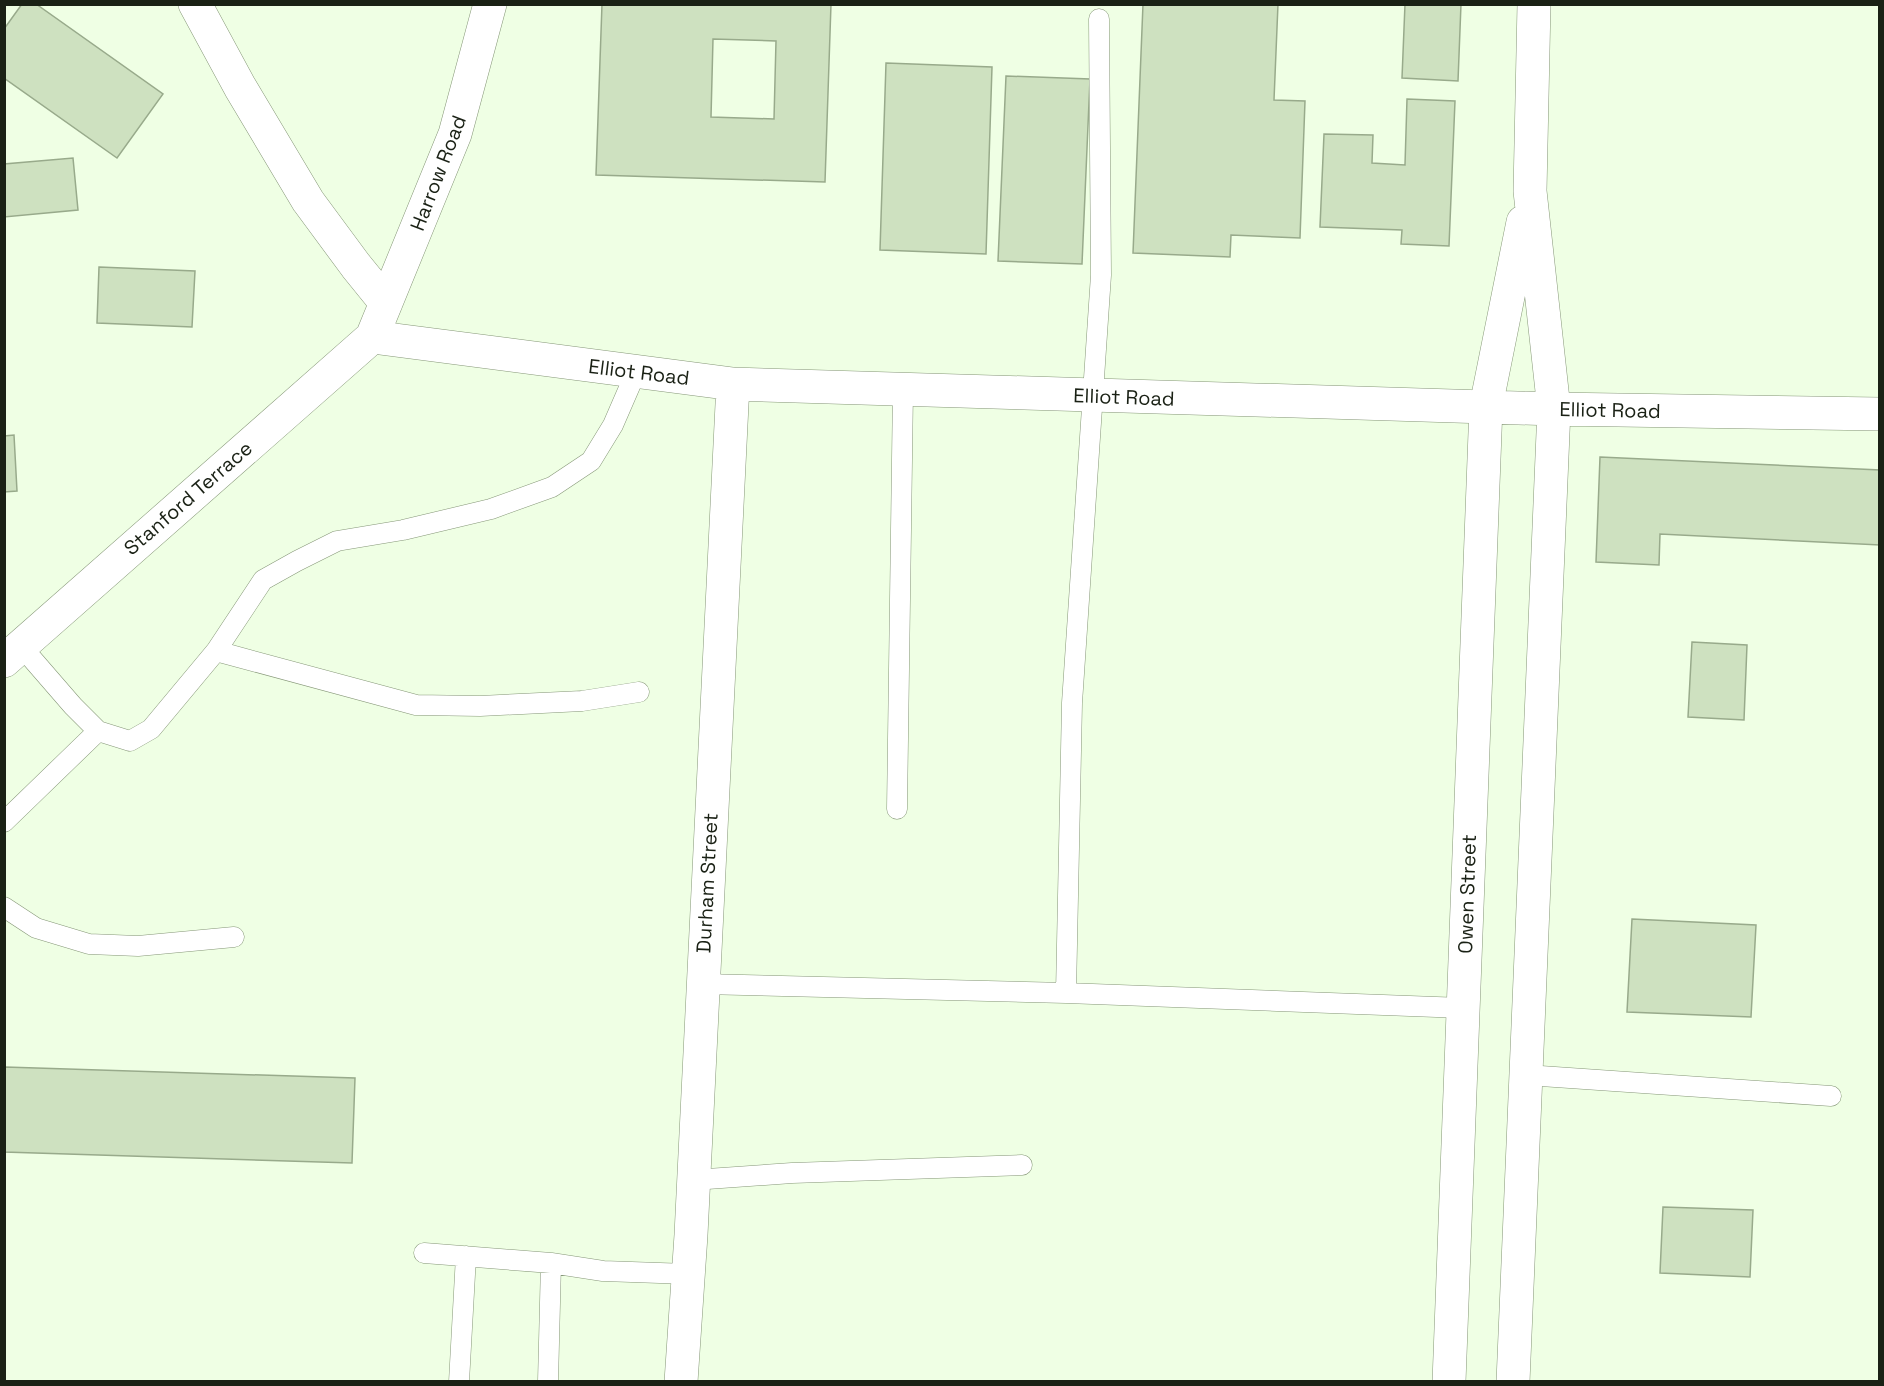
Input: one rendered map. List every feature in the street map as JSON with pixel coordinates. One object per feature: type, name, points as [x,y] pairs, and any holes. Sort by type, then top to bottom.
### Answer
[{"type":"street","points":[[195,4],[240,87],[308,201],[386,303]]},
{"type":"street","name":"Harrow Road","points":[[372,337],[455,134],[490,4]]},
{"type":"street","points":[[1513,1382],[1554,409],[1530,191],[1534,4]]},
{"type":"street","name":"Owen Street","points":[[1449,1382],[1486,406],[1530,191]]},
{"type":"street","name":"Elliot Road","points":[[372,337],[733,384],[1554,409],[1880,414]]},
{"type":"street","name":"Stanford Terrace","points":[[13,654],[372,337]]},
{"type":"street","name":"Durham Street","points":[[681,1382],[733,384]]},
{"type":"lane","points":[[1066,993],[1072,703],[1101,276],[1099,19]]},
{"type":"lane","points":[[13,654],[74,706],[98,731],[130,741],[152,729],[216,651],[263,580],[337,541],[403,530],[491,509],[552,487],[591,461],[613,425],[636,372]]},
{"type":"lane","points":[[897,809],[903,390]]},
{"type":"lane","points":[[216,651],[416,705],[480,706],[582,700],[639,692]]},
{"type":"lane","points":[[4,822],[98,731]]},
{"type":"lane","points":[[4,907],[36,928],[89,944],[138,946],[234,937]]},
{"type":"lane","points":[[702,984],[1066,993],[1463,1008]]},
{"type":"lane","points":[[1526,1075],[1831,1096]]},
{"type":"lane","points":[[693,1180],[792,1173],[1022,1165]]},
{"type":"lane","points":[[423,1252],[603,1270],[688,1274]]},
{"type":"lane","points":[[459,1382],[466,1256]]},
{"type":"lane","points":[[548,1382],[551,1263]]},
{"type":"building","points":[[22,4],[36,4],[163,94],[117,158],[4,78],[4,29]]},
{"type":"building","points":[[602,4],[831,4],[825,182],[596,175]],"holes":[[[713,39],[776,41],[774,119],[711,117]]]},
{"type":"building","points":[[1143,4],[1278,4],[1274,100],[1305,101],[1300,238],[1231,235],[1230,257],[1133,253]]},
{"type":"building","points":[[1405,4],[1461,4],[1458,81],[1402,78]]},
{"type":"building","points":[[886,63],[992,67],[986,254],[880,250]]},
{"type":"building","points":[[1006,76],[1090,79],[1082,264],[998,261]]},
{"type":"building","points":[[1407,99],[1455,101],[1449,246],[1401,244],[1402,230],[1320,227],[1324,134],[1373,135],[1372,163],[1405,165]]},
{"type":"building","points":[[73,158],[78,210],[4,217],[4,164]]},
{"type":"building","points":[[99,267],[195,271],[192,327],[97,323]]},
{"type":"building","points":[[14,435],[17,491],[4,492],[4,436]]},
{"type":"building","points":[[1600,457],[1880,470],[1880,545],[1660,534],[1659,565],[1596,562]]},
{"type":"building","points":[[1692,642],[1747,645],[1744,720],[1688,717]]},
{"type":"building","points":[[1632,919],[1756,925],[1751,1017],[1627,1012]]},
{"type":"building","points":[[5,1067],[355,1078],[352,1163],[4,1152]]},
{"type":"building","points":[[1663,1207],[1753,1210],[1750,1277],[1660,1273]]}]
